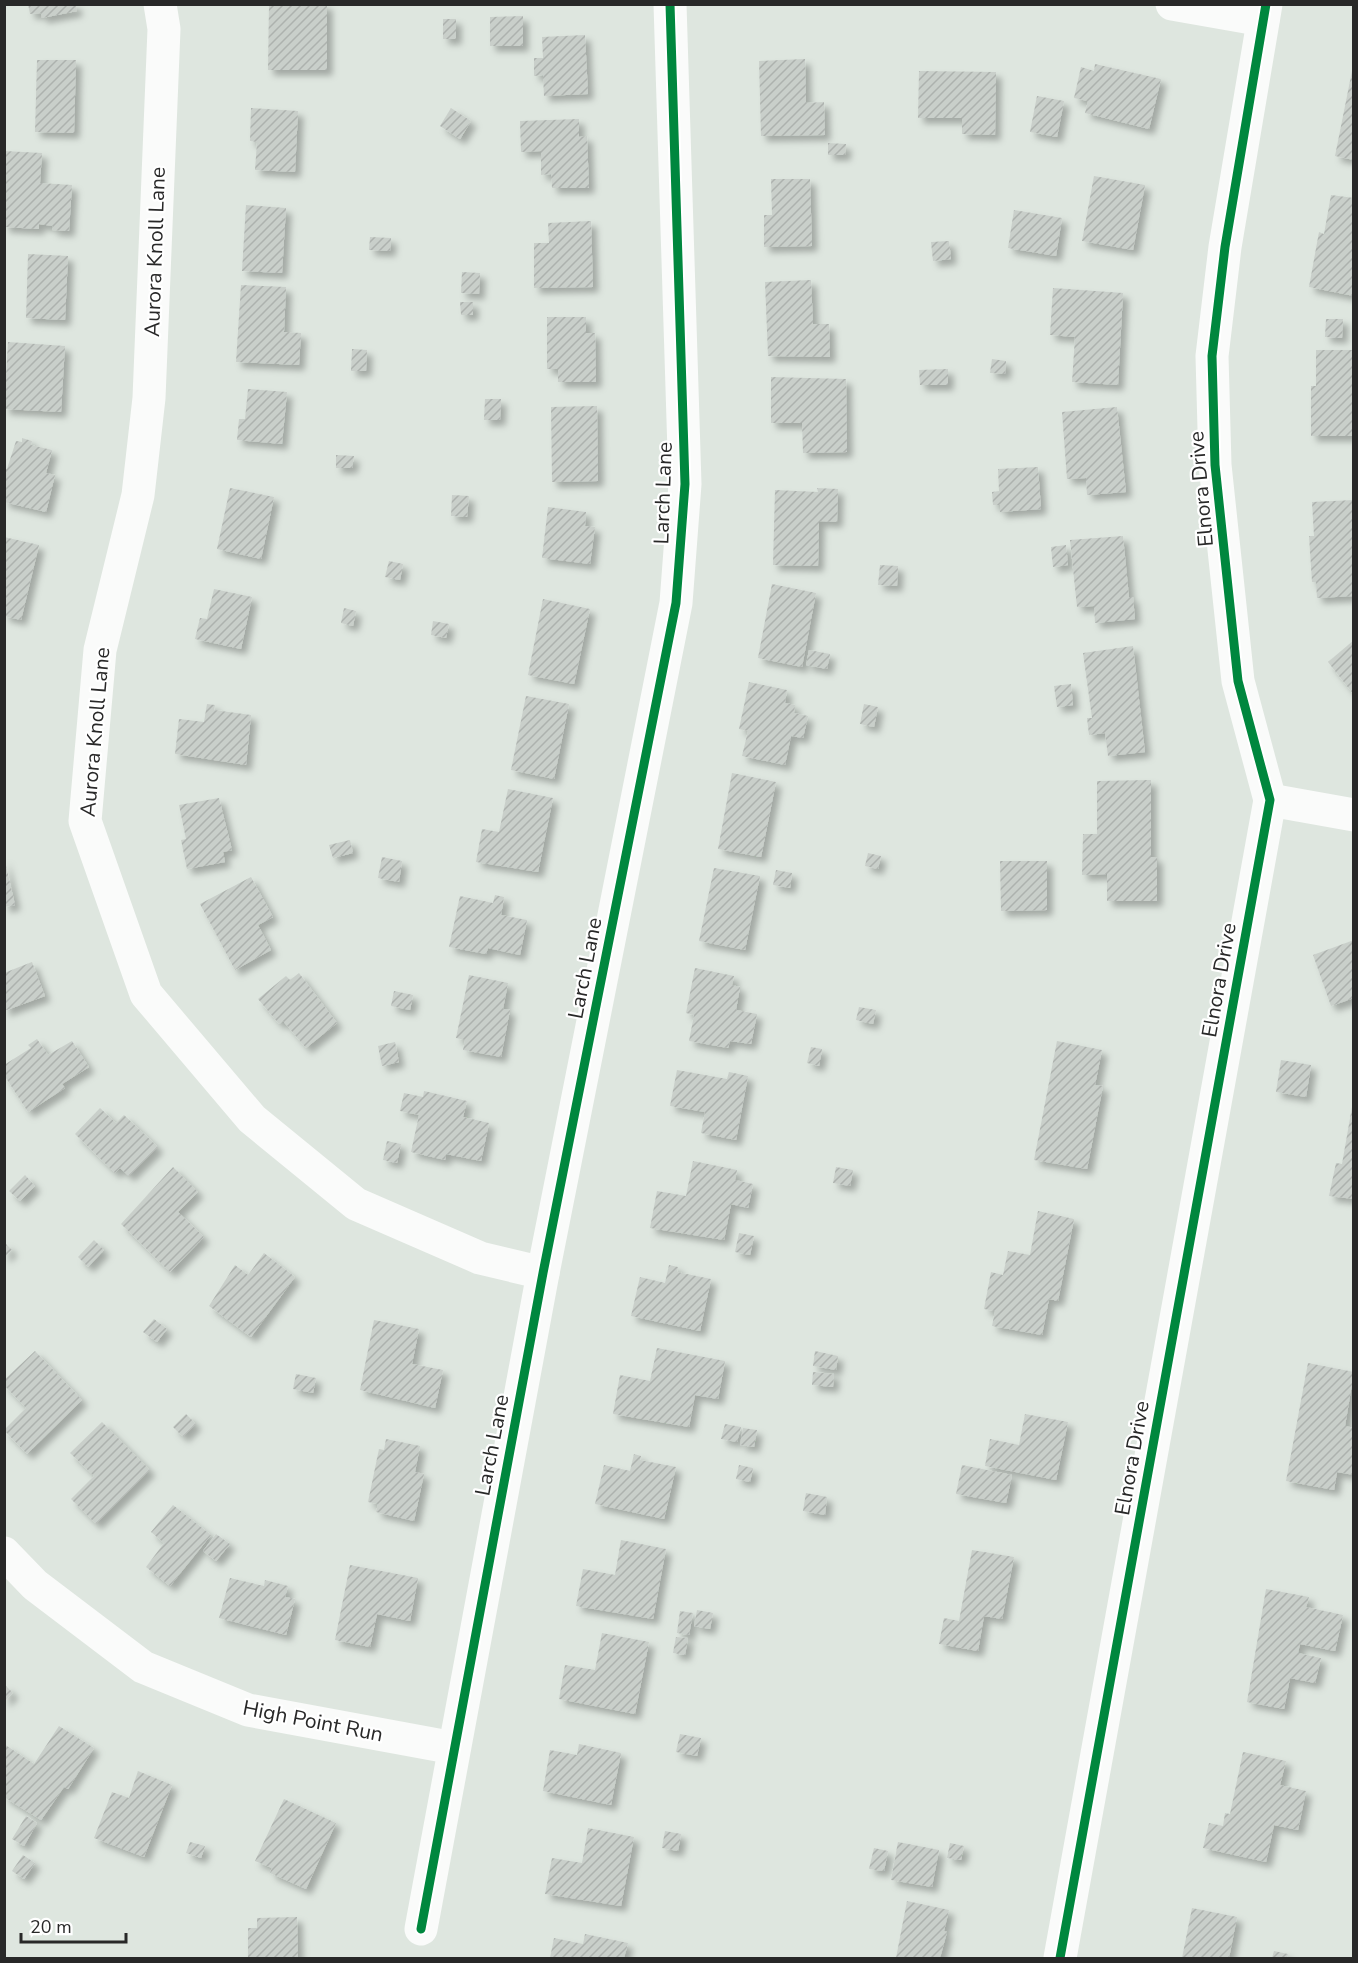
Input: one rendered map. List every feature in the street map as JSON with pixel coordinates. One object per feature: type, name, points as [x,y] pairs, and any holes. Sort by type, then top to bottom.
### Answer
[{"type":"street","name":"Aurora Knoll Lane","points":[[160,4],[164,29],[149,398],[138,495],[100,650],[85,820],[146,994],[252,1119],[356,1204],[480,1258],[543,1273]]},
{"type":"street","name":"Larch Lane","points":[[421,1929],[543,1273],[676,603],[685,484],[670,4]]},
{"type":"street","points":[[1172,4],[1265,12]]},
{"type":"street","name":"Elnora Drive","points":[[1060,1959],[1270,800],[1238,681],[1215,465],[1212,356],[1226,246],[1265,12]]},
{"type":"street","points":[[1270,800],[1353,815]]},
{"type":"street","name":"High Point Run","points":[[4,1553],[35,1585],[143,1667],[248,1710],[454,1748]]},
{"type":"building","points":[[28,4],[76,4],[77,11],[42,18],[41,13],[30,14]]},
{"type":"building","points":[[269,4],[327,4],[327,70],[268,70]]},
{"type":"building","points":[[523,16],[523,46],[490,46],[490,17]]},
{"type":"building","points":[[443,19],[456,19],[456,39],[443,39]]},
{"type":"building","points":[[585,35],[588,94],[544,96],[543,75],[534,76],[534,58],[543,58],[542,37]]},
{"type":"building","points":[[805,59],[806,103],[824,102],[825,135],[761,136],[759,61]]},
{"type":"building","points":[[37,60],[76,60],[74,133],[35,132]]},
{"type":"building","points":[[1095,64],[1161,79],[1149,129],[1085,113],[1088,101],[1074,98],[1081,67],[1094,71]]},
{"type":"building","points":[[919,71],[996,72],[995,135],[962,134],[962,118],[918,118]]},
{"type":"building","points":[[1352,71],[1354,71],[1354,160],[1335,156]]},
{"type":"building","points":[[1037,96],[1064,101],[1057,137],[1030,132]]},
{"type":"building","points":[[251,108],[298,111],[295,172],[255,170],[257,142],[250,141]]},
{"type":"building","points":[[451,108],[471,121],[460,139],[440,126]]},
{"type":"building","points":[[579,119],[579,137],[587,136],[589,188],[552,188],[551,174],[541,175],[541,151],[521,152],[520,121]]},
{"type":"building","points":[[828,143],[846,144],[845,155],[828,155]]},
{"type":"building","points":[[4,151],[42,153],[40,183],[72,185],[69,231],[52,230],[53,226],[39,224],[39,229],[4,227]]},
{"type":"building","points":[[1094,176],[1145,185],[1133,250],[1082,241]]},
{"type":"building","points":[[771,179],[810,179],[812,246],[764,247],[764,215],[772,215]]},
{"type":"building","points":[[1331,195],[1354,198],[1354,296],[1309,287],[1319,232],[1324,234]]},
{"type":"building","points":[[246,205],[286,208],[282,273],[242,271]]},
{"type":"building","points":[[1014,210],[1062,218],[1056,256],[1008,248]]},
{"type":"building","points":[[591,221],[593,287],[534,288],[534,243],[549,243],[548,223]]},
{"type":"building","points":[[370,237],[391,238],[390,251],[369,250]]},
{"type":"building","points":[[949,241],[951,259],[933,261],[931,242]]},
{"type":"building","points":[[28,254],[68,256],[65,320],[26,318]]},
{"type":"building","points":[[462,272],[480,273],[479,294],[461,293]]},
{"type":"building","points":[[811,280],[813,324],[829,324],[830,357],[768,356],[765,282]]},
{"type":"building","points":[[241,285],[286,287],[284,332],[301,333],[299,365],[236,362]]},
{"type":"building","points":[[1053,288],[1123,293],[1118,385],[1072,382],[1075,337],[1050,335]]},
{"type":"building","points":[[460,302],[473,302],[473,315],[461,315]]},
{"type":"building","points":[[547,317],[586,317],[586,333],[595,333],[596,382],[558,382],[558,369],[547,369]]},
{"type":"building","points":[[1326,319],[1343,319],[1342,338],[1325,337]]},
{"type":"building","points":[[8,342],[65,346],[61,412],[4,409]]},
{"type":"building","points":[[352,349],[367,350],[366,371],[351,371]]},
{"type":"building","points":[[1316,350],[1354,350],[1354,436],[1311,436],[1311,386],[1316,386]]},
{"type":"building","points":[[992,359],[1006,361],[1005,374],[990,373]]},
{"type":"building","points":[[948,369],[948,385],[920,385],[919,370]]},
{"type":"building","points":[[771,377],[846,379],[847,452],[803,453],[802,423],[771,423]]},
{"type":"building","points":[[248,389],[287,392],[282,444],[237,440],[239,419],[245,419]]},
{"type":"building","points":[[485,399],[501,399],[500,420],[484,420]]},
{"type":"building","points":[[597,406],[598,481],[552,482],[551,407]]},
{"type":"building","points":[[1117,407],[1126,492],[1087,495],[1086,478],[1067,479],[1062,412]]},
{"type":"building","points":[[22,438],[32,441],[31,445],[52,450],[46,473],[55,475],[46,512],[4,502],[4,468],[7,469],[16,441],[22,442]]},
{"type":"building","points":[[336,455],[354,456],[352,468],[336,468]]},
{"type":"building","points":[[1038,467],[1041,509],[1000,512],[1000,505],[993,505],[992,492],[999,491],[998,469]]},
{"type":"building","points":[[230,488],[274,497],[261,559],[217,549]]},
{"type":"building","points":[[817,488],[838,489],[837,522],[819,521],[818,566],[773,565],[775,490],[818,492]]},
{"type":"building","points":[[452,495],[469,496],[467,517],[451,516]]},
{"type":"building","points":[[1354,500],[1354,596],[1317,598],[1316,582],[1312,582],[1309,536],[1314,536],[1312,502]]},
{"type":"building","points":[[548,507],[586,512],[585,526],[595,527],[590,564],[542,558]]},
{"type":"building","points":[[1123,536],[1129,597],[1133,597],[1135,619],[1095,623],[1094,606],[1077,607],[1070,540]]},
{"type":"building","points":[[4,537],[39,545],[21,620],[4,616]]},
{"type":"building","points":[[1066,545],[1068,565],[1053,567],[1051,547]]},
{"type":"building","points":[[389,561],[403,564],[400,580],[385,577]]},
{"type":"building","points":[[880,565],[898,566],[897,586],[878,585]]},
{"type":"building","points":[[772,584],[816,593],[802,667],[758,658]]},
{"type":"building","points":[[214,589],[252,597],[241,649],[195,639],[200,618],[207,619]]},
{"type":"building","points":[[543,599],[590,609],[574,684],[528,675]]},
{"type":"building","points":[[344,608],[356,611],[353,626],[341,623]]},
{"type":"building","points":[[433,621],[449,624],[446,638],[431,635]]},
{"type":"building","points":[[1354,640],[1354,695],[1328,662]]},
{"type":"building","points":[[1133,646],[1145,752],[1108,756],[1105,733],[1089,735],[1087,718],[1092,718],[1083,653]]},
{"type":"building","points":[[809,650],[830,654],[827,669],[806,665]]},
{"type":"building","points":[[749,682],[787,690],[785,703],[795,705],[794,713],[808,716],[803,738],[791,736],[785,765],[742,756],[748,731],[739,729]]},
{"type":"building","points":[[1071,684],[1073,705],[1057,707],[1054,686]]},
{"type":"building","points":[[526,696],[569,704],[554,779],[511,770]]},
{"type":"building","points":[[207,704],[215,705],[214,710],[251,715],[246,765],[175,754],[179,719],[204,722]]},
{"type":"building","points":[[864,704],[878,707],[874,727],[860,724]]},
{"type":"building","points":[[732,773],[776,782],[761,857],[718,849]]},
{"type":"building","points":[[1151,780],[1151,857],[1157,857],[1157,901],[1107,901],[1107,874],[1082,875],[1083,834],[1097,834],[1097,781]]},
{"type":"building","points":[[508,789],[553,798],[538,872],[476,862],[482,829],[499,832]]},
{"type":"building","points":[[219,798],[232,850],[223,852],[225,862],[187,869],[181,840],[186,839],[179,805]]},
{"type":"building","points":[[350,840],[353,853],[333,858],[329,845]]},
{"type":"building","points":[[868,853],[881,856],[878,869],[865,866]]},
{"type":"building","points":[[4,857],[15,905],[4,907]]},
{"type":"building","points":[[382,857],[402,861],[399,882],[378,878]]},
{"type":"building","points":[[1000,861],[1047,861],[1047,910],[1001,911]]},
{"type":"building","points":[[714,868],[760,876],[745,950],[699,941]]},
{"type":"building","points":[[776,870],[792,873],[790,888],[773,885]]},
{"type":"building","points":[[251,877],[273,917],[258,925],[271,950],[235,970],[200,904]]},
{"type":"building","points":[[495,895],[504,897],[501,915],[527,920],[520,955],[488,948],[486,954],[449,947],[460,896],[493,903]]},
{"type":"building","points":[[1354,940],[1354,998],[1331,1006],[1313,955]]},
{"type":"building","points":[[32,962],[45,996],[4,1011],[4,973]]},
{"type":"building","points":[[695,968],[734,976],[732,985],[740,987],[736,1010],[757,1014],[751,1044],[730,1041],[728,1048],[689,1041],[694,1015],[686,1013]]},
{"type":"building","points":[[299,973],[337,1023],[306,1048],[283,1021],[279,1024],[258,999],[286,976],[290,980]]},
{"type":"building","points":[[469,975],[508,983],[503,1009],[510,1010],[501,1057],[463,1050],[465,1040],[456,1038]]},
{"type":"building","points":[[394,991],[413,995],[410,1010],[391,1006]]},
{"type":"building","points":[[859,1007],[876,1010],[873,1024],[856,1020]]},
{"type":"building","points":[[37,1039],[48,1055],[72,1041],[89,1067],[62,1084],[65,1088],[28,1112],[4,1075],[4,1065],[31,1048],[28,1045]]},
{"type":"building","points":[[1057,1041],[1102,1050],[1095,1085],[1103,1086],[1087,1169],[1034,1160]]},
{"type":"building","points":[[395,1042],[399,1062],[382,1066],[378,1046]]},
{"type":"building","points":[[811,1047],[822,1049],[819,1066],[807,1063]]},
{"type":"building","points":[[1281,1060],[1311,1065],[1306,1097],[1276,1092]]},
{"type":"building","points":[[677,1070],[727,1079],[729,1072],[748,1076],[736,1140],[701,1133],[705,1112],[670,1106]]},
{"type":"building","points":[[424,1091],[467,1101],[463,1117],[489,1123],[481,1161],[446,1154],[445,1160],[411,1152],[419,1115],[400,1111],[404,1093],[423,1097]]},
{"type":"building","points":[[1352,1107],[1354,1107],[1354,1199],[1329,1196],[1336,1163],[1342,1164]]},
{"type":"building","points":[[100,1108],[116,1123],[124,1115],[158,1147],[129,1176],[120,1168],[115,1173],[75,1134]]},
{"type":"building","points":[[387,1141],[401,1144],[397,1163],[383,1160]]},
{"type":"building","points":[[693,1161],[737,1170],[735,1180],[753,1184],[748,1208],[731,1204],[724,1240],[650,1228],[657,1191],[686,1196]]},
{"type":"building","points":[[173,1167],[198,1192],[178,1212],[204,1237],[170,1272],[121,1224]]},
{"type":"building","points":[[836,1167],[853,1170],[850,1186],[833,1183]]},
{"type":"building","points":[[25,1175],[35,1186],[20,1201],[9,1191]]},
{"type":"building","points":[[1038,1211],[1074,1219],[1058,1301],[1049,1299],[1042,1335],[992,1326],[995,1311],[984,1309],[991,1272],[1003,1275],[1008,1251],[1030,1255]]},
{"type":"building","points":[[739,1233],[754,1236],[750,1255],[735,1252]]},
{"type":"building","points":[[94,1240],[104,1250],[88,1267],[78,1257]]},
{"type":"building","points":[[4,1242],[12,1250],[4,1258]]},
{"type":"building","points":[[264,1253],[295,1277],[251,1337],[209,1306],[235,1265],[248,1275]]},
{"type":"building","points":[[669,1265],[678,1267],[677,1272],[711,1279],[700,1331],[631,1316],[640,1277],[665,1283]]},
{"type":"building","points":[[154,1319],[167,1329],[157,1342],[143,1332]]},
{"type":"building","points":[[374,1320],[419,1329],[412,1364],[443,1370],[435,1408],[360,1390]]},
{"type":"building","points":[[657,1348],[725,1361],[718,1399],[695,1395],[689,1427],[613,1414],[620,1375],[650,1381]]},
{"type":"building","points":[[35,1351],[82,1400],[27,1454],[4,1430],[26,1408],[4,1385],[4,1380]]},
{"type":"building","points":[[815,1351],[838,1356],[836,1370],[813,1366]]},
{"type":"building","points":[[1308,1363],[1354,1372],[1345,1426],[1354,1428],[1354,1475],[1337,1472],[1334,1490],[1286,1481]]},
{"type":"building","points":[[813,1372],[834,1374],[833,1387],[812,1385]]},
{"type":"building","points":[[296,1374],[316,1378],[313,1393],[293,1389]]},
{"type":"building","points":[[186,1414],[196,1424],[183,1437],[173,1427]]},
{"type":"building","points":[[1025,1414],[1068,1422],[1056,1480],[985,1466],[990,1439],[1019,1445]]},
{"type":"building","points":[[102,1422],[150,1470],[96,1524],[71,1499],[94,1476],[70,1453]]},
{"type":"building","points":[[725,1424],[741,1427],[737,1442],[721,1439]]},
{"type":"building","points":[[743,1428],[757,1430],[754,1447],[740,1445]]},
{"type":"building","points":[[386,1439],[420,1446],[415,1472],[424,1474],[414,1521],[376,1512],[378,1504],[368,1502],[379,1449],[384,1450]]},
{"type":"building","points":[[634,1454],[641,1456],[640,1460],[676,1467],[664,1519],[595,1504],[604,1465],[630,1471]]},
{"type":"building","points":[[739,1465],[753,1468],[750,1482],[736,1479]]},
{"type":"building","points":[[962,1465],[1012,1475],[1006,1503],[956,1494]]},
{"type":"building","points":[[806,1493],[827,1497],[825,1515],[803,1511]]},
{"type":"building","points":[[173,1505],[211,1535],[170,1586],[146,1567],[164,1543],[151,1532]]},
{"type":"building","points":[[216,1534],[230,1544],[216,1561],[203,1551]]},
{"type":"building","points":[[621,1540],[666,1549],[653,1619],[576,1606],[583,1569],[615,1575]]},
{"type":"building","points":[[972,1550],[1014,1557],[1002,1619],[984,1616],[978,1651],[939,1644],[944,1618],[959,1621]]},
{"type":"building","points":[[350,1565],[418,1578],[410,1621],[377,1614],[370,1647],[335,1640]]},
{"type":"building","points":[[230,1578],[264,1586],[265,1580],[288,1586],[285,1597],[295,1599],[286,1635],[219,1618]]},
{"type":"building","points":[[1266,1589],[1309,1597],[1306,1607],[1343,1615],[1335,1651],[1300,1644],[1298,1653],[1321,1658],[1315,1683],[1290,1678],[1284,1709],[1247,1702]]},
{"type":"building","points":[[697,1610],[713,1613],[710,1629],[694,1626]]},
{"type":"building","points":[[680,1611],[693,1613],[689,1635],[677,1633]]},
{"type":"building","points":[[602,1633],[649,1642],[635,1714],[559,1699],[565,1665],[595,1670]]},
{"type":"building","points":[[676,1637],[688,1638],[685,1655],[673,1653]]},
{"type":"building","points":[[4,1684],[13,1693],[4,1702]]},
{"type":"building","points":[[59,1726],[94,1748],[68,1789],[64,1787],[41,1820],[4,1797],[4,1744],[34,1764]]},
{"type":"building","points":[[680,1734],[701,1738],[697,1756],[676,1752]]},
{"type":"building","points":[[579,1744],[621,1753],[611,1805],[543,1791],[550,1750],[577,1755]]},
{"type":"building","points":[[1243,1752],[1286,1761],[1280,1785],[1306,1791],[1298,1830],[1274,1825],[1266,1862],[1203,1848],[1209,1823],[1223,1826],[1225,1813],[1230,1814]]},
{"type":"building","points":[[138,1771],[172,1785],[144,1857],[94,1838],[112,1792],[129,1798]]},
{"type":"building","points":[[284,1799],[336,1823],[306,1889],[270,1873],[272,1868],[255,1861]]},
{"type":"building","points":[[26,1816],[37,1823],[24,1846],[12,1839]]},
{"type":"building","points":[[588,1828],[634,1837],[621,1906],[545,1894],[552,1858],[582,1863]]},
{"type":"building","points":[[665,1831],[681,1834],[678,1851],[662,1848]]},
{"type":"building","points":[[190,1842],[205,1846],[201,1858],[186,1853]]},
{"type":"building","points":[[898,1842],[939,1850],[932,1887],[891,1880]]},
{"type":"building","points":[[950,1843],[964,1846],[961,1860],[947,1858]]},
{"type":"building","points":[[874,1848],[888,1851],[884,1871],[869,1869]]},
{"type":"building","points":[[23,1855],[35,1863],[24,1879],[12,1871]]},
{"type":"building","points":[[907,1901],[949,1910],[944,1931],[947,1932],[940,1958],[896,1958]]},
{"type":"building","points":[[1192,1908],[1237,1917],[1229,1958],[1182,1958]]},
{"type":"building","points":[[297,1917],[298,1958],[248,1958],[248,1928],[257,1928],[257,1918]]},
{"type":"building","points":[[585,1934],[628,1943],[624,1958],[550,1958],[554,1938],[583,1944]]},
{"type":"building","points":[[1274,1951],[1288,1954],[1287,1958],[1272,1958]]},
{"type":"cycle path","points":[[421,1929],[543,1273],[676,603],[685,484],[670,4]]},
{"type":"cycle path","points":[[1060,1958],[1270,800],[1238,681],[1215,465],[1212,356],[1225,247],[1266,4]]}]
